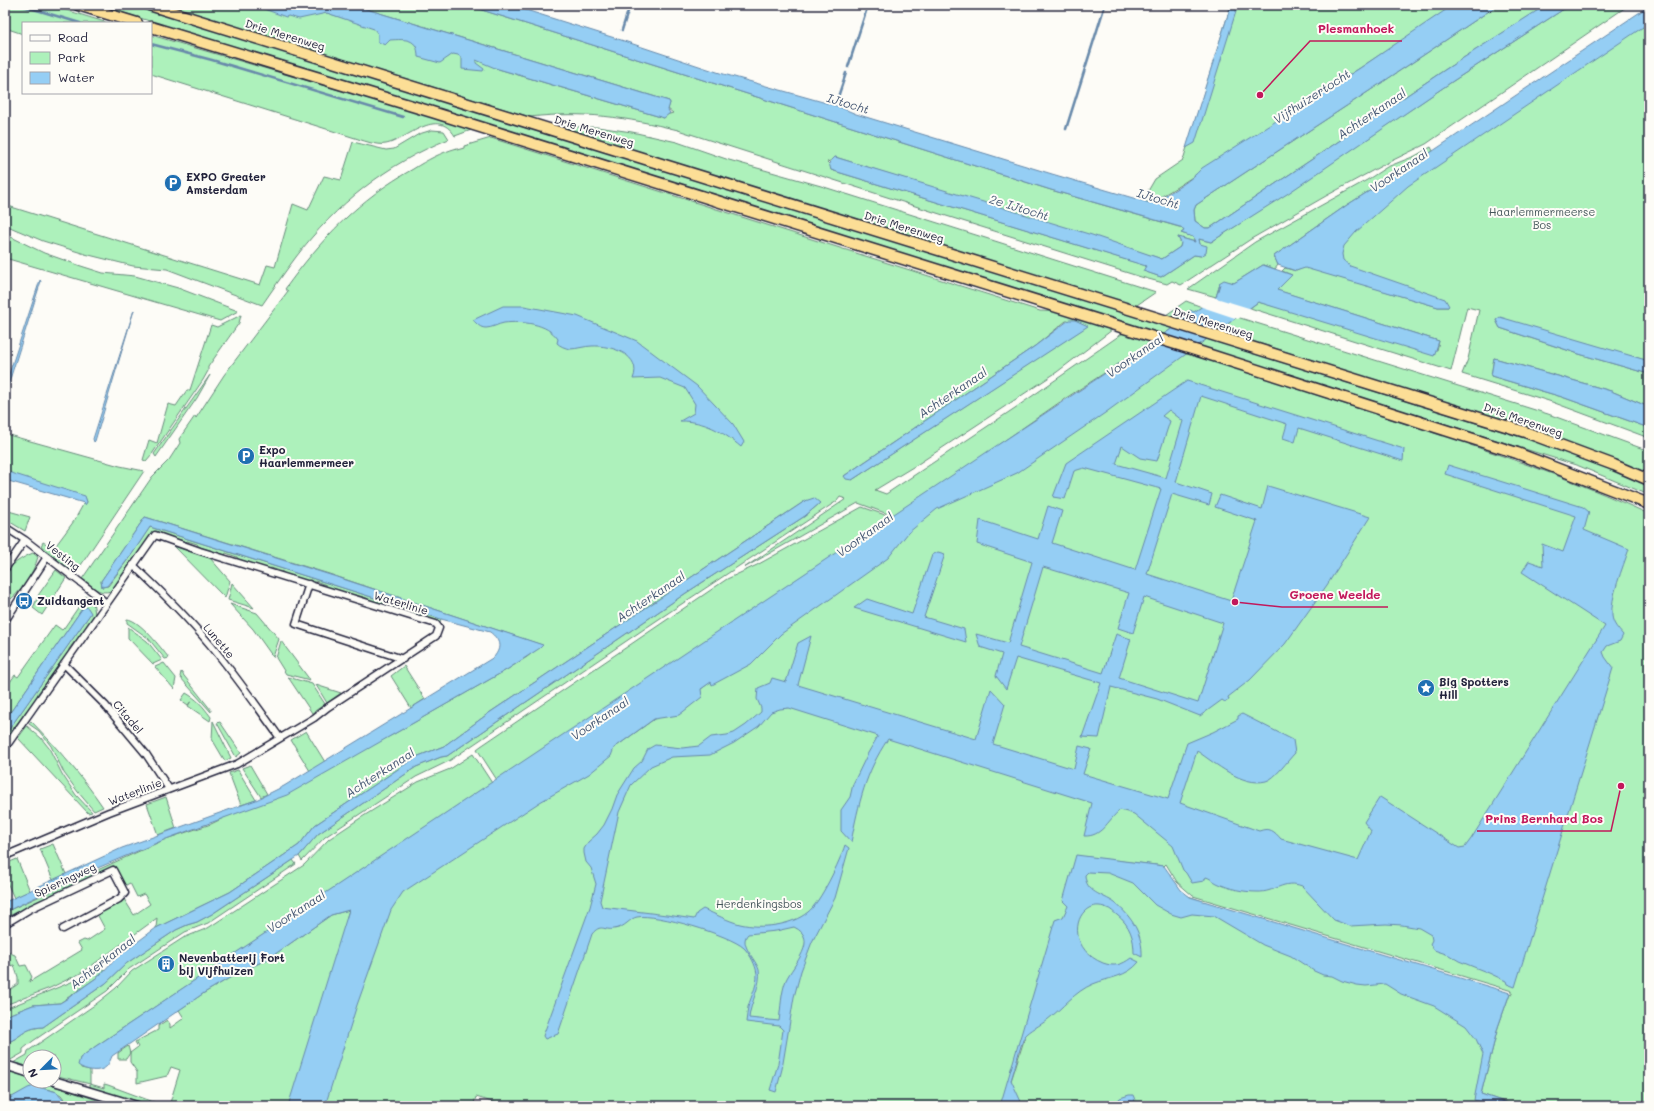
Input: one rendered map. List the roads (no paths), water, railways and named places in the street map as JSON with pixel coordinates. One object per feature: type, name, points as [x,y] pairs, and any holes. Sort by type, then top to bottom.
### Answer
[{"type":"highway","points":[[78,5],[134,22]]},
{"type":"highway","name":"Drie Merenweg","points":[[149,5],[1218,338],[1525,432],[1614,465],[1649,480]]},
{"type":"highway","points":[[152,27],[440,115],[1198,351],[1516,453],[1649,504]]},
{"type":"street","name":"Vesting","points":[[5,527],[26,540],[98,596],[106,604]]},
{"type":"street","name":"Waterlinie","points":[[5,748],[155,535],[436,624],[439,628],[436,636],[403,659],[328,707],[314,718],[237,764],[109,812],[5,856]]},
{"type":"street","points":[[5,569],[26,540]]},
{"type":"street","points":[[5,621],[47,557]]},
{"type":"street","name":"Lunette","points":[[133,565],[165,595],[211,646],[238,680],[280,738]]},
{"type":"street","points":[[309,584],[296,624],[403,659]]},
{"type":"street","name":"Citadel","points":[[64,664],[110,712],[146,754],[169,789]]},
{"type":"street","name":"Spieringweg","points":[[5,924],[30,909],[113,870],[125,893],[119,899],[63,928]]},
{"type":"street","points":[[5,1065],[22,1070]]},
{"type":"street","points":[[62,1083],[137,1106]]},
{"type":"water","points":[[253,5],[353,5],[669,101],[670,103],[668,110],[670,113],[664,118],[495,68],[476,60],[476,63],[484,69],[483,71],[462,69],[462,58],[458,55],[453,54],[440,63],[418,57],[416,46],[410,41],[390,40],[385,45],[378,42],[378,34],[374,29],[327,13],[299,19],[288,16],[286,17]]},
{"type":"water","name":"IJtocht","points":[[466,5],[510,5],[720,73],[837,106],[856,114],[1150,203],[1178,188],[1202,168],[1360,68],[1453,5],[1498,5],[1196,205],[1194,210],[1195,221],[1205,228],[1210,228],[1446,69],[1546,5],[1570,5],[1453,81],[1287,194],[1211,242],[1199,239],[1200,244],[1207,246],[1206,253],[1201,256],[1194,255],[1161,277],[1143,271],[1146,266],[831,170],[829,163],[835,157],[1092,235],[1162,259],[1180,247],[1181,243],[1178,237],[1195,242],[1193,237],[1181,233],[1184,231],[1181,227],[1051,190]]},
{"type":"water","points":[[1231,5],[1238,5],[1195,143],[1186,148]]},
{"type":"water","points":[[1649,6],[1649,23],[1408,186],[1356,232],[1344,246],[1342,254],[1343,260],[1350,266],[1445,299],[1449,306],[1448,307],[1438,307],[1305,268],[1296,271],[1278,265],[1274,256],[1347,205],[1433,151]]},
{"type":"water","name":"Voorkanaal","points":[[1263,265],[1292,275],[1277,290],[1439,341],[1434,356],[1258,302],[1105,413],[1017,473],[937,509],[908,533],[888,558],[781,634],[751,664],[712,685],[711,682],[701,689],[702,697],[679,715],[654,719],[614,748],[611,756],[589,774],[540,802],[403,892],[391,910],[357,1005],[325,1106],[288,1106],[349,910],[331,915],[268,959],[238,973],[204,993],[112,1056],[108,1065],[101,1070],[85,1069],[78,1065],[80,1058],[96,1046],[1173,328],[1189,315],[1190,310],[1194,312],[1216,297],[1219,283],[1224,280],[1234,283]]},
{"type":"water","points":[[40,280],[41,281],[5,395],[5,386]]},
{"type":"water","points":[[503,306],[524,306],[577,316],[637,341],[697,386],[733,424],[744,442],[741,447],[727,436],[713,428],[689,421],[680,421],[694,413],[695,404],[685,388],[660,378],[633,379],[635,371],[633,364],[623,353],[608,347],[600,346],[570,349],[563,347],[557,343],[558,339],[547,329],[534,324],[511,322],[484,328],[479,326],[473,320]]},
{"type":"water","points":[[134,310],[95,441],[94,442],[93,439]]},
{"type":"water","points":[[1500,317],[1649,361],[1649,374],[1579,354],[1500,328],[1496,320]]},
{"type":"water","points":[[1069,320],[1075,320],[1088,326],[852,480],[846,479],[844,476],[1035,346]]},
{"type":"water","points":[[1494,358],[1611,391],[1649,407],[1649,428],[1562,397],[1491,376]]},
{"type":"water","points":[[1187,381],[1404,449],[1403,461],[1299,428],[1295,442],[1283,438],[1287,424],[1201,396],[1176,482],[1212,494],[1209,505],[1172,494],[1147,574],[1231,601],[1257,521],[1215,507],[1220,495],[1262,509],[1268,486],[1370,517],[1327,585],[1285,644],[1250,680],[1228,697],[1229,700],[1225,702],[1222,700],[1200,716],[1157,699],[1111,687],[1099,738],[1082,737],[1101,683],[1016,658],[1006,689],[996,676],[1002,654],[980,647],[976,634],[1008,643],[1032,562],[977,544],[980,520],[1038,539],[1048,506],[1062,511],[1052,543],[1135,570],[1161,489],[1084,468],[1074,471],[1065,499],[1053,497],[1066,463]],"holes":[[[1169,410],[1183,421],[1166,478],[1116,464],[1122,446],[1140,458],[1157,461],[1170,421],[1162,416]],[[1043,567],[1129,593],[1118,628],[1133,633],[1144,597],[1223,623],[1198,703],[1119,678],[1131,639],[1116,634],[1103,673],[1019,647]]]},
{"type":"water","points":[[1448,465],[1583,507],[1589,512],[1584,530],[1629,549],[1618,582],[1612,609],[1613,622],[1623,635],[1620,641],[1607,646],[1603,652],[1613,668],[1515,987],[1489,973],[1434,950],[1430,944],[1432,940],[1431,935],[1419,928],[1386,924],[1350,926],[1334,920],[1302,886],[1289,884],[1263,892],[1257,892],[1242,891],[1222,885],[1206,877],[1204,881],[1192,883],[1183,870],[1173,846],[1134,814],[1120,810],[1100,831],[1090,836],[1084,836],[1092,803],[888,739],[868,776],[860,801],[851,842],[841,831],[841,810],[850,797],[853,784],[878,736],[789,708],[771,712],[759,726],[734,743],[710,755],[672,757],[651,766],[631,785],[619,812],[600,901],[602,907],[694,919],[697,913],[703,909],[740,924],[757,926],[776,925],[801,917],[813,907],[829,881],[845,845],[849,848],[835,898],[812,942],[801,971],[794,997],[782,1069],[776,1092],[770,1090],[778,1064],[783,1030],[779,1026],[746,1022],[748,1007],[757,978],[754,963],[748,952],[736,943],[709,931],[660,918],[637,917],[618,928],[600,928],[592,934],[558,1034],[545,1039],[543,1036],[590,907],[596,884],[591,868],[586,862],[584,849],[588,842],[604,825],[617,795],[634,768],[642,761],[648,749],[655,745],[682,748],[699,746],[711,737],[734,733],[746,725],[761,712],[757,699],[758,688],[770,683],[772,678],[786,682],[798,643],[811,636],[798,685],[976,739],[991,689],[1005,704],[993,744],[1074,769],[1079,746],[1091,749],[1083,774],[1168,799],[1187,743],[1238,719],[1238,716],[1242,714],[1293,740],[1295,753],[1270,780],[1257,782],[1248,781],[1229,773],[1197,751],[1180,803],[1259,831],[1266,829],[1272,830],[1281,839],[1358,860],[1371,831],[1364,822],[1380,797],[1459,848],[1465,847],[1605,626],[1522,572],[1529,561],[1543,566],[1542,544],[1563,552],[1576,516],[1445,474]],"holes":[[[794,927],[801,932],[805,938],[805,945],[784,985],[779,1021],[749,1018],[751,1006],[759,981],[759,970],[746,947],[745,938],[748,934],[776,931]]]},
{"type":"water","points":[[5,471],[85,496],[87,502],[85,505],[84,503],[5,480]]},
{"type":"water","points":[[814,498],[820,503],[805,516],[686,593],[447,756],[416,767],[318,834],[299,856],[212,914],[197,922],[176,930],[127,963],[106,983],[43,1027],[26,1031],[15,1039],[5,1043],[5,1016],[33,1005],[60,1003],[68,998],[99,976],[116,958],[156,928],[230,892],[299,845],[315,825],[416,757],[444,746],[489,713],[805,501]]},
{"type":"water","points":[[145,517],[340,578],[543,645],[508,669],[287,795],[166,839],[88,872],[5,912],[5,902],[122,848],[256,800],[284,786],[494,657],[497,653],[499,647],[498,641],[490,632],[441,619],[150,527],[132,554],[107,586],[102,587],[101,581]]},
{"type":"water","points":[[938,552],[945,554],[924,617],[964,629],[966,642],[854,608],[867,599],[912,614],[932,555]]},
{"type":"water","points":[[85,607],[88,608],[91,613],[5,735],[5,720],[82,609]]},
{"type":"water","points":[[1076,855],[1164,866],[1181,890],[1190,897],[1510,993],[1498,1027],[1481,1094],[1516,1106],[1494,1106],[1474,1100],[1483,1054],[1476,1039],[1466,1026],[1434,1006],[1401,994],[1385,984],[1366,986],[1357,985],[1342,981],[1332,976],[1323,975],[1291,956],[1263,945],[1214,916],[1192,914],[1181,917],[1171,914],[1155,905],[1133,883],[1108,873],[1088,872],[1085,875],[1088,886],[1115,903],[1131,920],[1141,941],[1142,957],[1134,953],[1132,937],[1128,927],[1111,910],[1096,906],[1088,909],[1081,915],[1078,924],[1078,935],[1082,945],[1090,955],[1103,963],[1111,965],[1121,964],[1131,958],[1139,962],[1124,974],[1086,987],[1045,1022],[1025,1036],[1011,1080],[1023,1106],[1000,1106],[1055,920],[1063,917],[1068,906],[1063,901]]},
{"type":"water","points":[[26,1089],[46,1089],[57,1092],[69,1106],[5,1106],[5,1101]]},
{"type":"water","points":[[1133,1095],[1135,1100],[1131,1106],[1113,1106],[1120,1098]]},
{"type":"waterway","points":[[20,5],[77,22]]},
{"type":"waterway","points":[[848,67],[868,5]]},
{"type":"waterway","points":[[1066,129],[1105,5]]},
{"type":"waterway","points":[[622,30],[629,8]]},
{"type":"waterway","points":[[152,44],[212,60],[403,117]]},
{"type":"waterway","name":"IJtocht","points":[[838,97],[846,73]]},
{"type":"place","name":"Plesmanhoek","points":[[1260,95]]},
{"type":"place","name":"EXPO Greater Amsterdam","points":[[173,183]]},
{"type":"place","name":"Expo Haarlemmermeer","points":[[246,456]]},
{"type":"place","name":"Zuidtangent","points":[[24,601]]},
{"type":"place","name":"Groene Weelde","points":[[1235,602]]},
{"type":"place","name":"Big Spotters Hill","points":[[1426,688]]},
{"type":"place","name":"Prins Bernhard Bos","points":[[1621,786]]},
{"type":"place","name":"Nevenbatterij Fort bij Vijfhuizen","points":[[166,964]]},
{"type":"water label","name":"Vijfhuizertocht","points":[[1312,97]]},
{"type":"water label","name":"Achterkanaal","points":[[1372,114]]},
{"type":"water label","name":"2e IJtocht","points":[[1019,208]]},
{"type":"water label","name":"Achterkanaal","points":[[953,393]]},
{"type":"water label","name":"Achterkanaal","points":[[651,597]]},
{"type":"water label","name":"Achterkanaal","points":[[380,773]]},
{"type":"water label","name":"Achterkanaal","points":[[103,962]]},
{"type":"park label","name":"Haarlemmermeerse Bos","points":[[1542,218]]},
{"type":"park label","name":"Herdenkingsbos","points":[[759,904]]}]
